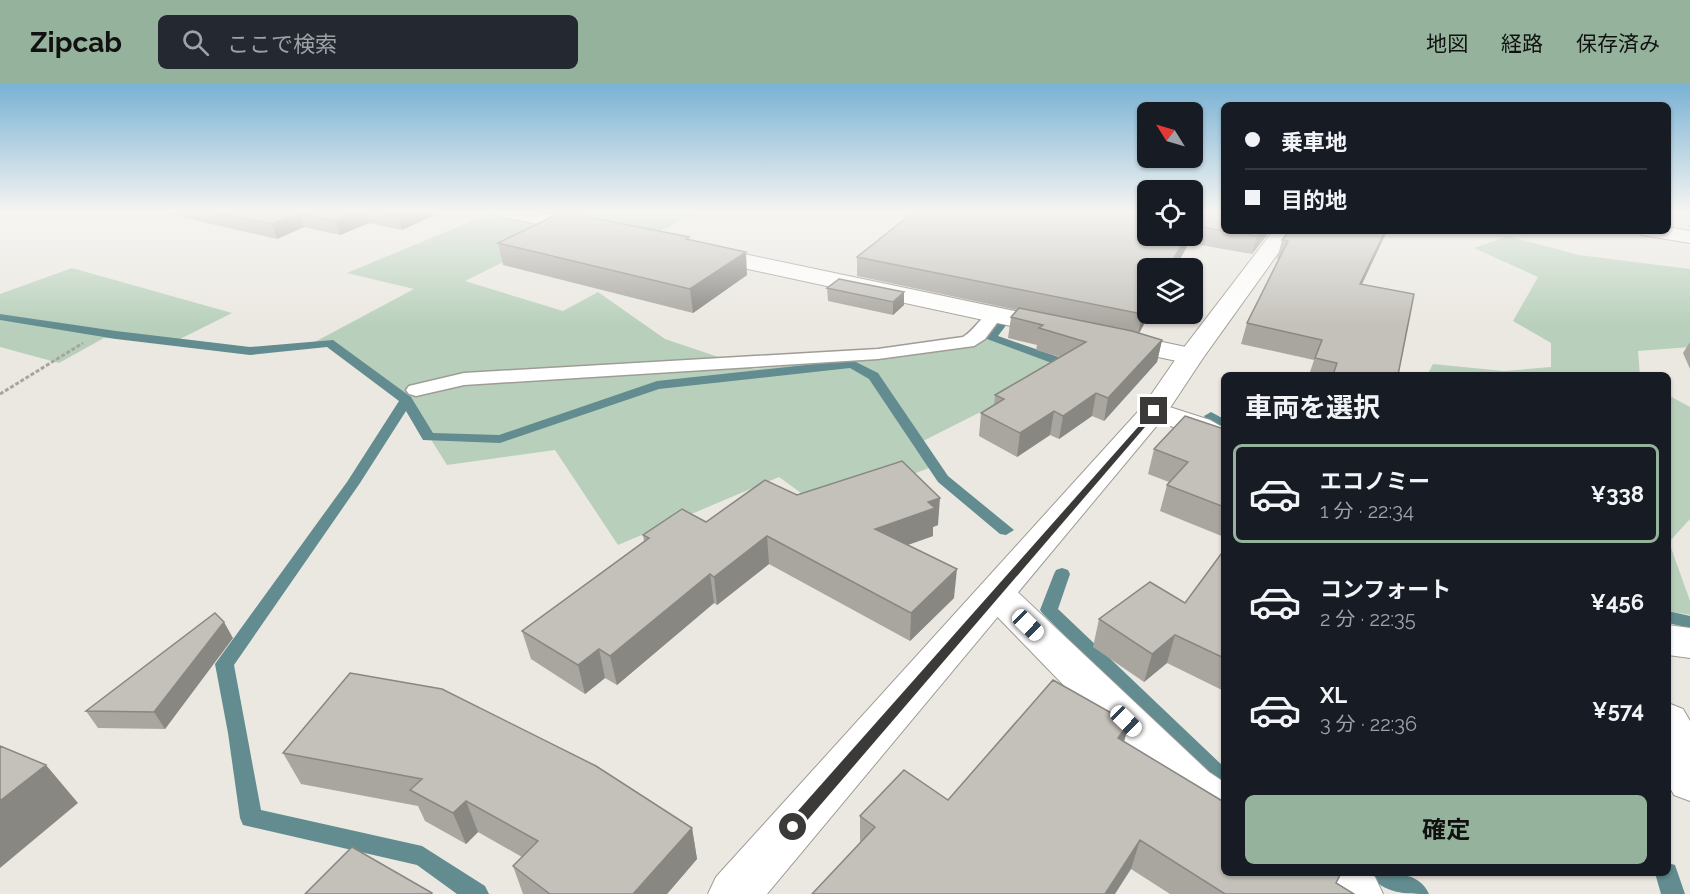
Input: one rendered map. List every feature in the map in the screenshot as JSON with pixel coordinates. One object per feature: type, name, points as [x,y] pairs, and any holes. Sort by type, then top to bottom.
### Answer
[{"type":"street","points":[[688,249],[1076,332]]},
{"type":"street","points":[[734,894],[1154,411],[1191,356],[1271,249]]},
{"type":"street","points":[[1099,337],[1191,356]]},
{"type":"street","points":[[1154,411],[1199,426],[1221,439]]},
{"type":"street","points":[[996,593],[1192,786],[1221,805]]},
{"type":"street","points":[[1671,640],[1690,643]]},
{"type":"street","points":[[1671,729],[1690,781]]},
{"type":"street","points":[[1329,876],[1356,894]]},
{"type":"lane","points":[[416,390],[464,379],[878,354],[968,342],[979,335],[995,315]]},
{"type":"path","points":[[0,394],[83,343]]},
{"type":"green space","points":[[405,249],[530,249],[465,281],[563,311],[598,292],[665,339],[754,369],[973,347],[991,337],[1072,366],[919,443],[934,466],[823,509],[779,477],[618,545],[555,450],[447,465],[406,400],[329,343],[309,345],[414,289],[347,273]]},
{"type":"green space","points":[[1476,249],[1556,249],[1579,255],[1690,269],[1690,347],[1638,351],[1640,372],[1429,372],[1433,364],[1504,371],[1551,367],[1551,343],[1513,321],[1538,277]]},
{"type":"green space","points":[[72,268],[232,313],[174,342],[104,338],[59,363],[0,347],[0,294]]},
{"type":"green space","points":[[1671,397],[1690,407],[1690,519],[1671,540]]},
{"type":"green space","points":[[1671,548],[1690,601],[1690,615],[1671,612]]},
{"type":"building","points":[[522,249],[731,249],[746,252],[690,289]]},
{"type":"building","points":[[867,249],[1179,249],[1174,258],[1137,258],[1137,313],[857,257]]},
{"type":"building","points":[[1284,249],[1377,249],[1360,284],[1414,294],[1399,372],[1334,372],[1337,363],[1315,358],[1322,340],[1247,323]]},
{"type":"building","points":[[839,279],[904,292],[893,302],[827,288]]},
{"type":"building","points":[[1019,308],[1132,331],[1162,340],[1108,398],[1096,393],[1063,416],[1054,411],[1020,433],[981,413],[1004,399],[995,395],[1086,342],[1039,328],[1043,325],[1011,317]]},
{"type":"building","points":[[1185,416],[1221,428],[1221,506],[1167,485],[1188,462],[1154,449]]},
{"type":"building","points":[[902,461],[940,498],[928,502],[935,508],[875,529],[957,569],[911,613],[767,536],[714,577],[710,574],[610,656],[599,649],[578,665],[522,631],[649,538],[643,535],[682,509],[706,522],[765,480],[797,495]]},
{"type":"building","points":[[1221,554],[1221,657],[1175,635],[1152,654],[1099,619],[1150,582],[1185,603]]},
{"type":"building","points":[[215,613],[224,622],[154,712],[86,711]]},
{"type":"building","points":[[350,673],[442,689],[596,766],[692,828],[633,894],[550,894],[513,866],[538,841],[466,801],[453,813],[410,790],[422,779],[283,753]]},
{"type":"building","points":[[1053,680],[1129,723],[1118,738],[1221,800],[1221,876],[1340,876],[1336,883],[1354,894],[1225,894],[1140,840],[1105,894],[812,894],[875,827],[860,816],[904,770],[948,800]]},
{"type":"building","points":[[0,746],[46,765],[0,801]]},
{"type":"building","points":[[352,847],[432,893],[305,894]]},
{"type":"waterway","points":[[0,317],[116,335],[250,351],[329,343],[406,400]]},
{"type":"waterway","points":[[1001,324],[991,337],[1072,366]]},
{"type":"waterway","points":[[406,400],[428,437],[500,439],[657,385],[852,364],[874,376],[943,479],[1006,530]]},
{"type":"waterway","points":[[406,400],[353,483],[224,664],[238,733],[251,818],[422,856],[477,894]]},
{"type":"waterway","points":[[1211,416],[1221,424]]},
{"type":"waterway","points":[[1062,574],[1049,610],[1221,776]]},
{"type":"waterway","points":[[1671,618],[1690,622]]},
{"type":"waterway","points":[[1387,876],[1417,894]]},
{"type":"waterway","points":[[1668,876],[1673,894]]},
{"type":"route","points":[[793,827],[1154,411]]}]
